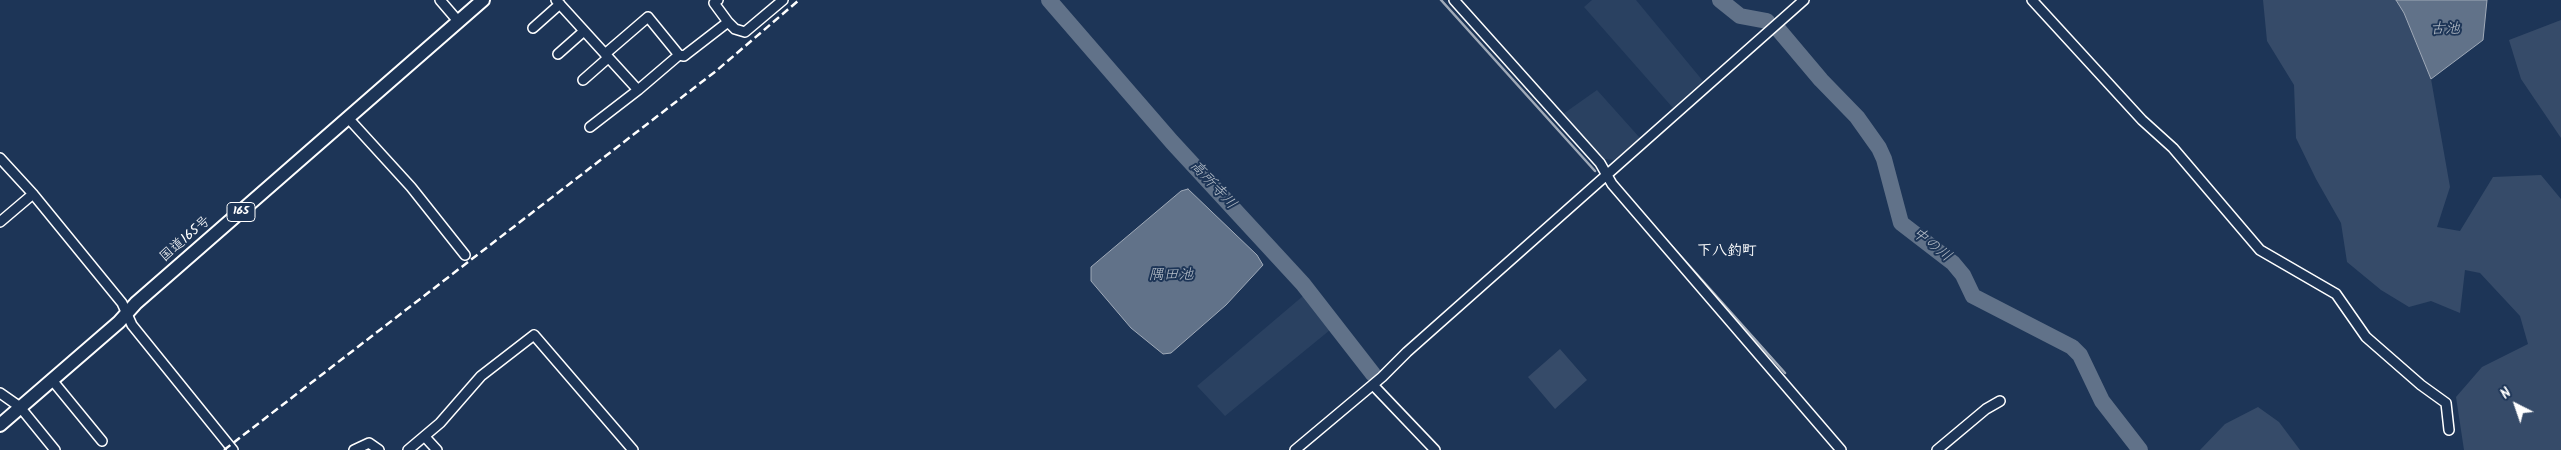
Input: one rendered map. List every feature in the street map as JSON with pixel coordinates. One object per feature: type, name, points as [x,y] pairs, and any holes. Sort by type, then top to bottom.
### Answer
[{"type":"highway","name":"国道165号","points":[[0,425],[483,0]]},
{"type":"street","points":[[440,0],[458,21]]},
{"type":"street","points":[[718,0],[714,3],[728,22],[735,29],[745,32],[783,0]]},
{"type":"street","points":[[1454,0],[1600,162],[1612,184],[1841,450]]},
{"type":"street","points":[[1294,450],[1373,385],[1407,352],[1804,0]]},
{"type":"street","points":[[2032,0],[2142,120],[2173,148],[2260,250],[2336,294],[2366,337],[2422,385],[2446,402],[2449,430]]},
{"type":"street","points":[[533,28],[558,2],[638,90]]},
{"type":"street","points":[[583,80],[648,18],[679,55]]},
{"type":"street","points":[[590,127],[679,55],[684,56],[728,22]]},
{"type":"street","points":[[558,54],[584,31]]},
{"type":"street","points":[[349,118],[410,187],[466,255]]},
{"type":"street","points":[[0,158],[33,194],[122,303],[132,325],[233,450]]},
{"type":"street","points":[[0,222],[33,194]]},
{"type":"street","points":[[408,450],[425,437],[456,407],[481,376],[534,336],[632,450]]},
{"type":"street","points":[[52,380],[102,441]]},
{"type":"street","points":[[1373,385],[1435,450]]},
{"type":"street","points":[[0,393],[20,407],[55,450]]},
{"type":"street","points":[[1937,450],[1986,409],[2000,401]]},
{"type":"street","points":[[425,437],[437,450]]},
{"type":"street","points":[[354,450],[369,443],[379,450]]},
{"type":"shaded area","points":[[1592,0],[1636,0],[1703,81],[1673,108],[1584,7]]},
{"type":"shaded area","points":[[2263,0],[2396,0],[2404,13],[2431,79],[2450,187],[2437,227],[2460,231],[2493,177],[2541,175],[2561,199],[2561,450],[2464,450],[2456,397],[2482,367],[2528,344],[2520,316],[2480,273],[2465,270],[2460,313],[2431,301],[2409,307],[2381,290],[2347,262],[2341,223],[2316,179],[2296,138],[2294,85],[2267,41]]},
{"type":"shaded area","points":[[2561,20],[2561,138],[2521,79],[2509,40]]},
{"type":"shaded area","points":[[1597,90],[1640,138],[1614,160],[1604,159],[1563,114]]},
{"type":"shaded area","points":[[1303,296],[1330,330],[1225,416],[1197,386]]},
{"type":"shaded area","points":[[1560,349],[1587,380],[1555,409],[1528,377]]},
{"type":"shaded area","points":[[2258,407],[2279,422],[2300,450],[2200,450],[2225,424]]},
{"type":"water","name":"古池","points":[[2396,0],[2487,0],[2483,40],[2431,79],[2404,13]]},
{"type":"water","name":"隅田池","points":[[1188,189],[1257,255],[1263,265],[1226,305],[1171,353],[1163,354],[1131,328],[1091,281],[1091,267],[1181,191]]},
{"type":"waterway","name":"高所寺川","points":[[1049,0],[1172,142],[1303,284],[1373,374]]},
{"type":"waterway","points":[[1441,0],[1595,171]]},
{"type":"waterway","name":"中の川","points":[[1720,0],[1740,16],[1767,21]]},
{"type":"waterway","name":"中の川","points":[[1778,29],[1821,80],[1857,117],[1879,148],[1884,159],[1901,223],[1953,263],[1963,275],[1973,296],[2072,347],[2080,355],[2102,401],[2140,450]]},
{"type":"waterway","points":[[1660,233],[1785,373]]},
{"type":"railway","points":[[224,450],[716,71],[799,0]]},
{"type":"district","name":"下八釣町","points":[[1727,252]]}]
